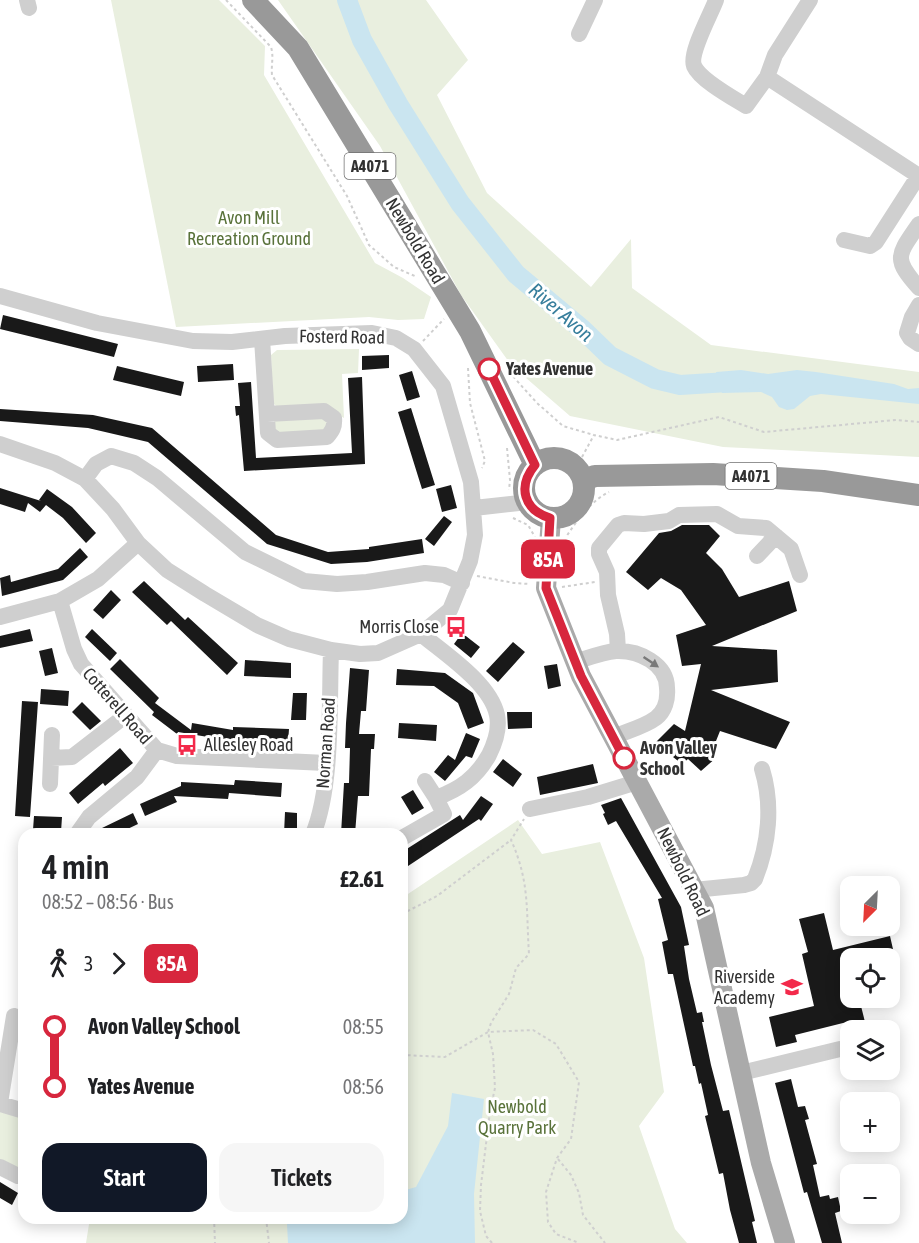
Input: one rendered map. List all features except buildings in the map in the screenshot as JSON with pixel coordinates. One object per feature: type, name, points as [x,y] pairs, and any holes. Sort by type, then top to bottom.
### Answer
[{"type":"highway","name":"Newbold Road","points":[[254,0],[298,48],[470,332],[535,465]]},
{"type":"highway","points":[[553,458],[563,459],[579,471],[584,490],[577,508],[560,518],[550,518],[541,515],[528,502],[525,483],[528,473],[535,465],[553,458]]},
{"type":"highway","name":"A4071","points":[[583,480],[595,476],[713,474],[824,481],[919,495]]},
{"type":"main road","name":"Newbold Road","points":[[550,518],[546,588],[575,662],[704,908],[761,1163],[785,1243]]},
{"type":"street","points":[[579,34],[595,0]]},
{"type":"street","points":[[716,0],[693,55],[694,66],[700,75],[746,106],[767,77],[775,55],[810,0]]},
{"type":"street","points":[[767,77],[919,176],[876,242],[870,246],[844,240]]},
{"type":"street","points":[[919,224],[900,255],[900,265],[919,288]]},
{"type":"street","name":"Fosterd Road","points":[[0,296],[97,323],[193,341],[232,342],[285,336],[372,333],[396,338],[414,349],[443,386],[471,482],[474,508]]},
{"type":"street","points":[[919,305],[907,333],[919,344]]},
{"type":"street","points":[[262,339],[267,414]]},
{"type":"street","points":[[0,444],[55,464],[85,479],[113,509],[138,543],[167,570],[257,625],[289,639],[331,650],[360,654],[378,653],[421,634],[450,609],[464,578],[476,536],[474,508],[528,502]]},
{"type":"street","points":[[85,479],[96,464],[111,456],[134,463],[157,478],[245,552],[304,580],[337,584],[425,573],[464,578]]},
{"type":"street","points":[[618,651],[608,594],[607,572],[599,554],[600,548],[618,525],[669,521],[679,515],[717,514],[732,524],[762,527],[776,536],[791,549],[800,575]]},
{"type":"street","points":[[757,556],[776,536]]},
{"type":"street","points":[[0,616],[60,601],[98,579],[138,543]]},
{"type":"street","name":"Cotterell Road","points":[[60,601],[74,649],[81,664],[157,750],[177,756],[326,763]]},
{"type":"street","points":[[421,634],[465,670],[487,695],[497,715],[497,737],[479,772],[467,783],[436,798]]},
{"type":"street","name":"Norman Road","points":[[316,828],[321,809],[326,763],[331,650]]},
{"type":"street","points":[[575,662],[618,651],[654,661],[667,680],[668,692],[663,711],[657,718],[613,737]]},
{"type":"street","points":[[51,758],[72,757],[125,716]]},
{"type":"street","points":[[50,784],[52,735]]},
{"type":"street","points":[[81,828],[89,817],[137,777],[157,750]]},
{"type":"street","points":[[694,890],[744,885],[752,883],[755,879],[768,831],[766,790],[762,769]]},
{"type":"street","points":[[408,835],[444,814],[424,781]]},
{"type":"street","points":[[530,809],[588,797],[637,782]]},
{"type":"street","points":[[13,1014],[0,1104],[18,1109]]},
{"type":"street","points":[[741,1073],[840,1049]]},
{"type":"street","points":[[0,1167],[18,1176]]},
{"type":"path","points":[[226,0],[271,47],[272,75],[342,188],[369,245],[381,258],[394,267],[424,280]]},
{"type":"path","points":[[414,349],[448,315]]},
{"type":"path","points":[[468,363],[470,403],[484,460],[480,473]]},
{"type":"path","points":[[509,371],[563,426],[617,440],[719,417],[764,432],[896,420],[919,422]]},
{"type":"path","points":[[582,457],[594,435]]},
{"type":"path","points":[[504,494],[509,490],[510,480],[508,451]]},
{"type":"path","points":[[510,518],[518,519],[528,525],[535,538]]},
{"type":"path","points":[[464,578],[538,584]]},
{"type":"path","points":[[557,587],[608,580]]},
{"type":"path","points":[[408,911],[437,896],[511,840],[530,809]]},
{"type":"path","points":[[492,1243],[486,1236],[480,1211],[490,1111],[495,1088],[493,1054],[488,1032],[509,994],[516,968],[529,954],[528,900],[521,862],[511,840]]},
{"type":"path","points":[[408,1055],[445,1057],[488,1032],[533,1030],[556,1044],[579,1082],[571,1139],[557,1158],[546,1192],[548,1221],[556,1234],[579,1243]]},
{"type":"path","points":[[557,1158],[571,1175],[579,1193],[583,1215],[605,1243]]},
{"type":"path","points":[[214,1224],[215,1243]]},
{"type":"path","points":[[267,1224],[269,1243]]},
{"type":"green space","name":"Avon Mill Recreation Ground","points":[[111,0],[219,0],[265,46],[264,75],[375,263],[431,297],[424,319],[398,320],[369,317],[176,327]]},
{"type":"green space","points":[[278,0],[426,0],[468,60],[437,95],[487,193],[591,287],[631,239],[632,288],[711,345],[919,372],[919,457],[723,447],[570,416],[511,365],[461,295],[380,146]]},
{"type":"green space","points":[[359,349],[358,373],[342,374],[344,418],[323,406],[279,409],[273,403],[271,355],[277,350]]},
{"type":"green space","points":[[324,416],[329,420],[325,431],[279,433],[275,430],[273,423],[276,419]]},
{"type":"green space","name":"Newbold Quarry Park","points":[[518,820],[542,854],[600,842],[644,958],[664,1092],[639,1126],[675,1229],[687,1243],[86,1243],[89,1224],[408,1224],[408,894]]},
{"type":"green space","points":[[0,1112],[18,1116],[18,1169],[0,1163]]},
{"type":"water","points":[[741,370],[768,374],[797,370],[894,384],[908,389],[919,388],[919,404],[821,394],[810,396],[794,409],[787,410],[779,407],[772,397],[761,392],[722,393],[716,372]]},
{"type":"water","points":[[452,1093],[484,1099],[474,1194],[475,1243],[288,1243],[287,1224],[408,1224],[408,1189],[416,1187],[448,1126]]},
{"type":"waterway","name":"River Avon","points":[[347,0],[362,40],[398,104],[460,203],[516,274],[582,329],[610,356],[655,379],[680,385],[744,381]]},
{"type":"bus line","name":"85A","points":[[489,369],[535,465],[528,473],[525,483],[528,502],[534,510],[550,518],[546,588],[581,676],[624,758]]},
{"type":"place","name":"Yates Avenue","points":[[489,369]]},
{"type":"place","name":"Morris Close","points":[[456,627]]},
{"type":"place","name":"Allesley Road","points":[[187,745]]},
{"type":"place","name":"Avon Valley School","points":[[624,758]]},
{"type":"place","name":"Riverside Academy","points":[[792,987]]}]
